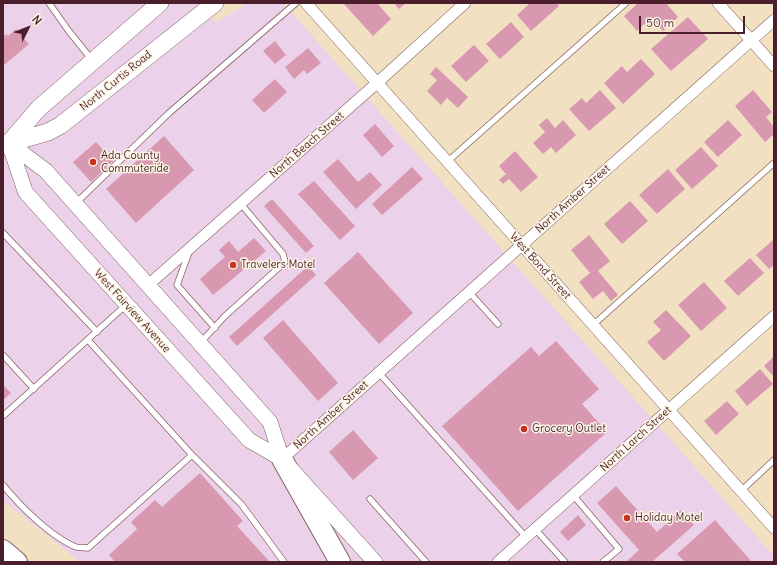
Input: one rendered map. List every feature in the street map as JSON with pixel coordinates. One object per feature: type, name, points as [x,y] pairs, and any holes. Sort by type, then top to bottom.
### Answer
[{"type":"highway","points":[[282,459],[340,562]]},
{"type":"highway","points":[[3,550],[17,562]]},
{"type":"main road","points":[[4,141],[39,108],[160,3]]},
{"type":"main road","name":"North Curtis Road","points":[[4,141],[48,132],[61,125],[215,3]]},
{"type":"main road","name":"West Fairview Avenue","points":[[4,141],[46,170],[147,286],[270,422],[282,459]]},
{"type":"main road","name":"West Fairview Avenue","points":[[4,141],[25,191],[249,440],[282,459],[375,562]]},
{"type":"street","name":"West Bond Street","points":[[306,3],[774,528]]},
{"type":"street","name":"North Beach Street","points":[[147,286],[378,83],[466,3]]},
{"type":"street","points":[[718,3],[774,66]]},
{"type":"street","name":"North Amber Street","points":[[282,459],[774,20]]},
{"type":"street","name":"North Larch Street","points":[[498,562],[774,316]]},
{"type":"lane","points":[[49,3],[93,61]]},
{"type":"lane","points":[[75,204],[169,113],[296,3]]},
{"type":"lane","points":[[447,162],[626,3]]},
{"type":"lane","points":[[593,325],[774,163]]},
{"type":"lane","points":[[199,344],[225,316],[285,262],[283,254],[241,204]]},
{"type":"lane","points":[[3,233],[97,332]]},
{"type":"lane","points":[[190,248],[177,285],[215,328]]},
{"type":"lane","points":[[469,292],[498,324]]},
{"type":"lane","points":[[3,416],[127,305]]},
{"type":"lane","points":[[88,340],[192,455],[242,505],[284,562]]},
{"type":"lane","points":[[3,355],[34,388]]},
{"type":"lane","points":[[379,373],[526,537]]},
{"type":"lane","points":[[3,485],[18,504],[60,538],[77,547],[88,548],[192,455]]},
{"type":"lane","points":[[740,491],[774,460]]},
{"type":"lane","points":[[573,495],[619,548],[603,562]]},
{"type":"lane","points":[[370,498],[426,562]]},
{"type":"lane","points":[[535,529],[565,562]]},
{"type":"shaded area","points":[[3,3],[200,3],[216,23],[248,3],[283,3],[774,556],[774,562],[80,562],[3,500]]},
{"type":"building","points":[[343,3],[377,3],[391,19],[373,36]]},
{"type":"building","points":[[394,3],[406,3],[399,9]]},
{"type":"building","points":[[530,3],[557,3],[559,6],[531,31],[517,15]]},
{"type":"building","points":[[638,3],[666,3],[678,17],[663,31],[656,23],[649,29],[644,24],[637,31],[624,16]]},
{"type":"building","points":[[688,17],[708,39],[671,71],[651,49]]},
{"type":"building","points":[[511,22],[524,37],[500,59],[486,44]]},
{"type":"building","points":[[16,29],[29,44],[3,66],[3,37],[6,34],[8,36]]},
{"type":"building","points":[[275,41],[286,55],[275,64],[263,51]]},
{"type":"building","points":[[474,45],[489,61],[466,82],[451,66]]},
{"type":"building","points":[[308,48],[321,63],[307,74],[304,70],[294,79],[285,67]]},
{"type":"building","points":[[641,59],[655,74],[623,104],[604,83],[622,66],[627,72]]},
{"type":"building","points":[[436,67],[468,97],[458,108],[447,98],[441,105],[427,91],[437,80],[430,74]]},
{"type":"building","points":[[275,79],[287,92],[264,113],[252,100]]},
{"type":"building","points":[[600,90],[616,108],[589,131],[569,109],[582,98],[586,103]]},
{"type":"building","points":[[753,90],[772,112],[766,117],[774,127],[774,134],[765,142],[735,106]]},
{"type":"building","points":[[547,118],[555,128],[563,120],[576,135],[556,153],[551,147],[543,154],[533,143],[545,132],[539,125]]},
{"type":"building","points":[[728,120],[742,135],[718,157],[704,142]]},
{"type":"building","points":[[375,124],[394,146],[382,157],[363,135]]},
{"type":"building","points":[[164,136],[194,170],[136,223],[106,189]]},
{"type":"building","name":"Ada County Commuteride","points":[[96,142],[113,161],[91,182],[73,162]]},
{"type":"building","points":[[701,147],[718,166],[692,189],[675,170]]},
{"type":"building","points":[[515,151],[538,177],[521,192],[509,179],[503,184],[499,180],[506,174],[499,166]]},
{"type":"building","points":[[338,159],[358,182],[370,172],[382,185],[356,209],[323,172]]},
{"type":"building","points":[[412,167],[423,179],[382,215],[372,204]]},
{"type":"building","points":[[668,169],[685,189],[657,214],[639,195]]},
{"type":"building","points":[[314,181],[355,226],[340,240],[298,194]]},
{"type":"building","name":"Travelers Motel","points":[[272,199],[314,246],[306,253],[264,206]]},
{"type":"building","points":[[630,201],[648,221],[622,244],[604,224]]},
{"type":"building","points":[[589,235],[610,261],[598,271],[618,295],[611,301],[603,291],[593,299],[579,282],[590,273],[571,250]]},
{"type":"building","name":"Travelers Motel","points":[[254,238],[266,251],[213,295],[200,279],[225,257],[219,250],[229,241],[238,252]]},
{"type":"building","points":[[774,239],[774,265],[769,269],[756,255]]},
{"type":"building","points":[[358,252],[413,313],[379,344],[324,283]]},
{"type":"building","points":[[750,258],[764,273],[738,296],[724,281]]},
{"type":"building","name":"Travelers Motel","points":[[308,266],[316,275],[237,346],[229,337]]},
{"type":"building","points":[[704,282],[727,308],[701,331],[678,305]]},
{"type":"building","points":[[666,310],[691,336],[664,361],[647,342],[661,330],[653,322]]},
{"type":"building","points":[[283,320],[338,383],[318,401],[263,338]]},
{"type":"building","name":"Grocery Outlet","points":[[556,341],[599,389],[582,404],[607,432],[518,511],[442,426],[531,347],[539,356]]},
{"type":"building","points":[[774,356],[774,377],[764,366]]},
{"type":"building","points":[[760,369],[773,384],[747,406],[735,391]]},
{"type":"building","points":[[3,385],[11,393],[3,400]]},
{"type":"building","points":[[727,401],[739,414],[716,435],[704,421]]},
{"type":"building","points":[[353,430],[378,458],[353,480],[329,452]]},
{"type":"building","points":[[200,473],[243,521],[237,526],[270,562],[115,562],[109,555],[137,529],[131,522],[155,500],[162,507]]},
{"type":"building","name":"Holiday Motel","points":[[616,486],[657,532],[681,510],[694,525],[652,562],[626,562],[639,550],[597,503]]},
{"type":"building","points":[[578,515],[586,525],[568,541],[560,532]]},
{"type":"building","points":[[715,520],[752,562],[685,562],[677,554]]},
{"type":"place","name":"Ada County Commuteride","points":[[93,162]]},
{"type":"place","name":"Travelers Motel","points":[[233,265]]},
{"type":"place","name":"Grocery Outlet","points":[[524,429]]},
{"type":"place","name":"Holiday Motel","points":[[627,518]]}]
